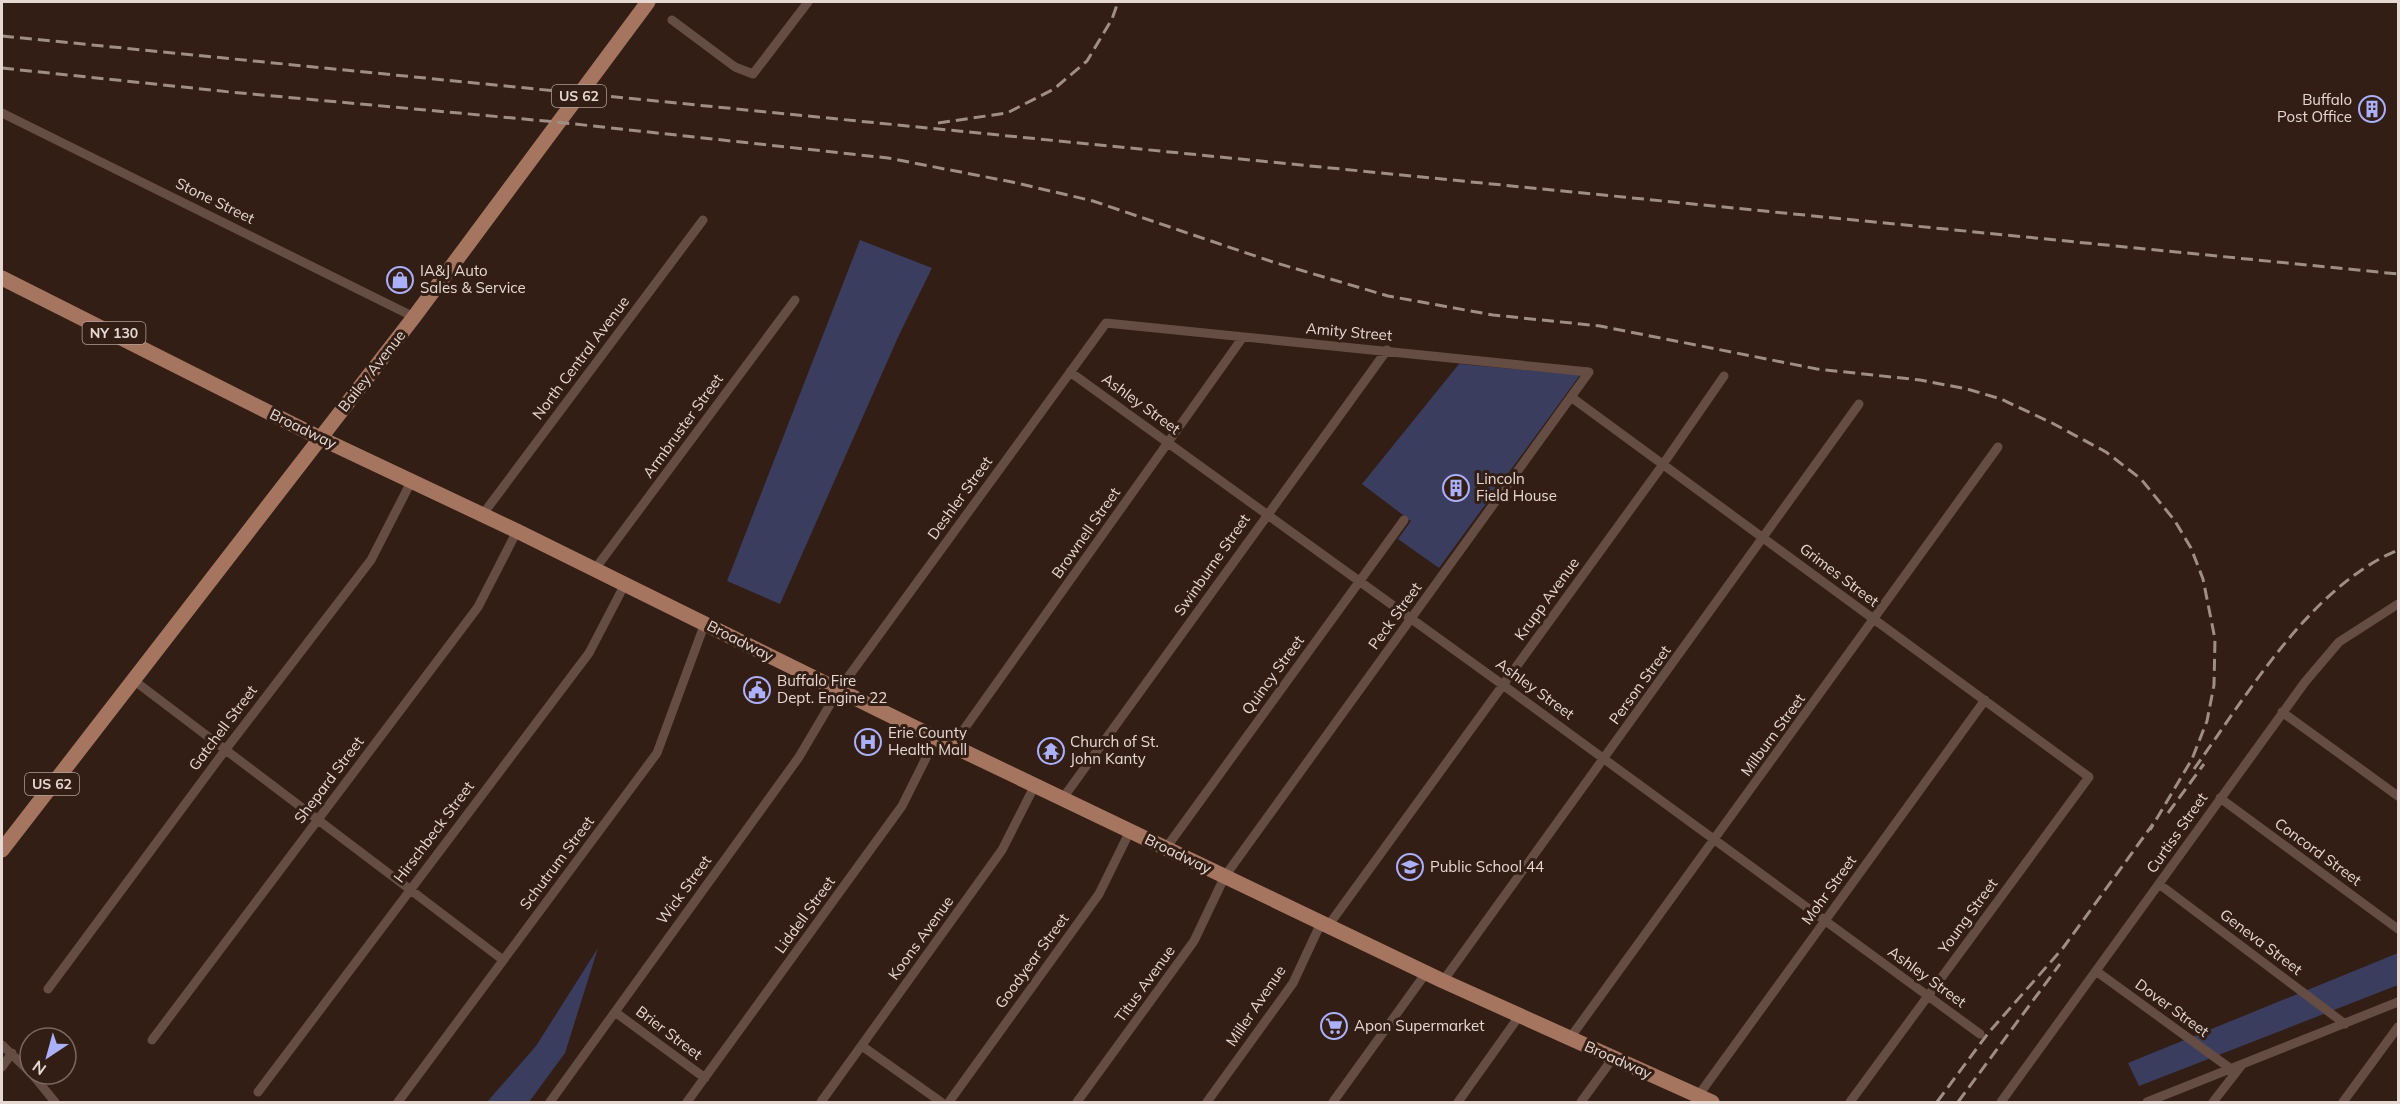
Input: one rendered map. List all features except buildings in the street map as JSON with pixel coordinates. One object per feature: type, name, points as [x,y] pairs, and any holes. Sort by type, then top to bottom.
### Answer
[{"type":"main road","name":"Bailey Avenue","points":[[2,849],[414,317],[648,2]]},
{"type":"main road","name":"Broadway","points":[[2,278],[320,438],[483,514],[952,746],[1443,981],[1712,1102]]},
{"type":"street","points":[[672,20],[735,67],[753,74],[804,3]]},
{"type":"street","name":"Stone Street","points":[[2,112],[414,317]]},
{"type":"street","name":"North Central Avenue","points":[[483,514],[702,220]]},
{"type":"street","name":"Armbruster Street","points":[[595,569],[795,300]]},
{"type":"street","name":"Amity Street","points":[[1106,322],[1589,372]]},
{"type":"street","name":"Deshler Street","points":[[838,691],[1106,322]]},
{"type":"street","name":"Brownell Street","points":[[952,746],[1243,337]]},
{"type":"street","name":"Swinburne Street","points":[[1063,798],[1387,350]]},
{"type":"street","name":"Ashley Street","points":[[1070,372],[1412,618],[1980,1034]]},
{"type":"street","name":"Peck Street","points":[[1225,876],[1589,372]]},
{"type":"street","name":"Krupp Avenue","points":[[1325,924],[1503,685],[1724,376]]},
{"type":"street","name":"Grimes Street","points":[[1571,397],[2089,777]]},
{"type":"street","name":"Person Street","points":[[1443,981],[1859,404]]},
{"type":"street","name":"Milburn Street","points":[[1570,1038],[1875,620],[1998,447]]},
{"type":"street","name":"Gatchell Street","points":[[48,989],[226,749],[371,560],[412,480]]},
{"type":"street","name":"Quincy Street","points":[[1166,848],[1404,520]]},
{"type":"street","name":"Shepard Street","points":[[152,1040],[477,607],[517,531]]},
{"type":"street","name":"Hirschbeck Street","points":[[258,1092],[589,653],[625,584]]},
{"type":"street","name":"Curtiss Street","points":[[2001,1102],[2282,712],[2339,642],[2398,604]]},
{"type":"street","name":"Schutrum Street","points":[[398,1102],[657,753],[705,623]]},
{"type":"street","points":[[132,679],[503,960]]},
{"type":"street","name":"Wick Street","points":[[550,1102],[800,757],[838,691]]},
{"type":"street","name":"Mohr Street","points":[[1698,1096],[1985,700]]},
{"type":"street","points":[[2282,712],[2398,796]]},
{"type":"street","name":"Liddell Street","points":[[687,1102],[902,806],[936,738]]},
{"type":"street","name":"Young Street","points":[[1850,1102],[2089,777]]},
{"type":"street","name":"Koons Avenue","points":[[821,1102],[1002,850],[1035,785]]},
{"type":"street","name":"Concord Street","points":[[2220,798],[2398,929]]},
{"type":"street","name":"Goodyear Street","points":[[949,1102],[1099,894],[1130,831]]},
{"type":"street","name":"Titus Avenue","points":[[1077,1102],[1194,941],[1225,876]]},
{"type":"street","name":"Geneva Street","points":[[2159,884],[2345,1024]]},
{"type":"street","name":"Miller Avenue","points":[[1207,1102],[1293,983],[1325,924]]},
{"type":"street","name":"Dover Street","points":[[2096,971],[2231,1069]]},
{"type":"street","points":[[1333,1102],[1426,973]]},
{"type":"street","points":[[2147,1102],[2398,1002]]},
{"type":"street","name":"Brier Street","points":[[615,1012],[705,1078]]},
{"type":"street","points":[[1458,1102],[1520,1016]]},
{"type":"street","points":[[2343,1102],[2397,1034]]},
{"type":"street","points":[[2,1045],[18,1059]]},
{"type":"street","points":[[862,1046],[941,1102]]},
{"type":"street","points":[[2,1067],[12,1053]]},
{"type":"street","points":[[1581,1102],[1613,1058]]},
{"type":"street","points":[[2214,1102],[2243,1064]]},
{"type":"street","points":[[42,1086],[55,1102]]},
{"type":"shaded area","points":[[860,240],[932,268],[899,335],[780,604],[727,581]]},
{"type":"shaded area","points":[[1459,364],[1580,375],[1439,568],[1398,539],[1411,521],[1362,484]]},
{"type":"shaded area","points":[[598,948],[565,1053],[529,1102],[487,1102],[536,1046]]},
{"type":"shaded area","points":[[2398,953],[2398,985],[2139,1086],[2128,1063]]},
{"type":"railway","points":[[938,123],[1007,113],[1054,89],[1087,61],[1112,19],[1118,2]]},
{"type":"railway","points":[[2,36],[2398,274]]},
{"type":"railway","points":[[2,68],[556,122],[888,158],[1012,182],[1093,201],[1273,262],[1388,296],[1493,315],[1600,326],[1817,369],[1920,380],[1967,389],[2001,399],[2106,452],[2141,479],[2175,521],[2191,548],[2203,579],[2215,639],[2214,685],[2207,721],[2192,759],[2150,830]]},
{"type":"railway","points":[[2194,769],[2283,645],[2309,616],[2337,589],[2366,567],[2398,550]]},
{"type":"railway","points":[[2168,813],[2204,764]]},
{"type":"railway","points":[[1937,1102],[1989,1032],[2063,948],[2153,824]]},
{"type":"railway","points":[[1958,1102],[2060,964]]},
{"type":"place","name":"Buffalo Post Office","points":[[2372,109]]},
{"type":"place","name":"IA&J Auto Sales & Service","points":[[400,280]]},
{"type":"place","name":"Lincoln Field House","points":[[1456,488]]},
{"type":"place","name":"Buffalo Fire Dept. Engine 22","points":[[757,690]]},
{"type":"place","name":"Erie County Health Mall","points":[[868,742]]},
{"type":"place","name":"Church of St. John Kanty","points":[[1051,751]]},
{"type":"place","name":"Public School 44","points":[[1410,867]]},
{"type":"place","name":"Apon Supermarket","points":[[1334,1026]]}]
